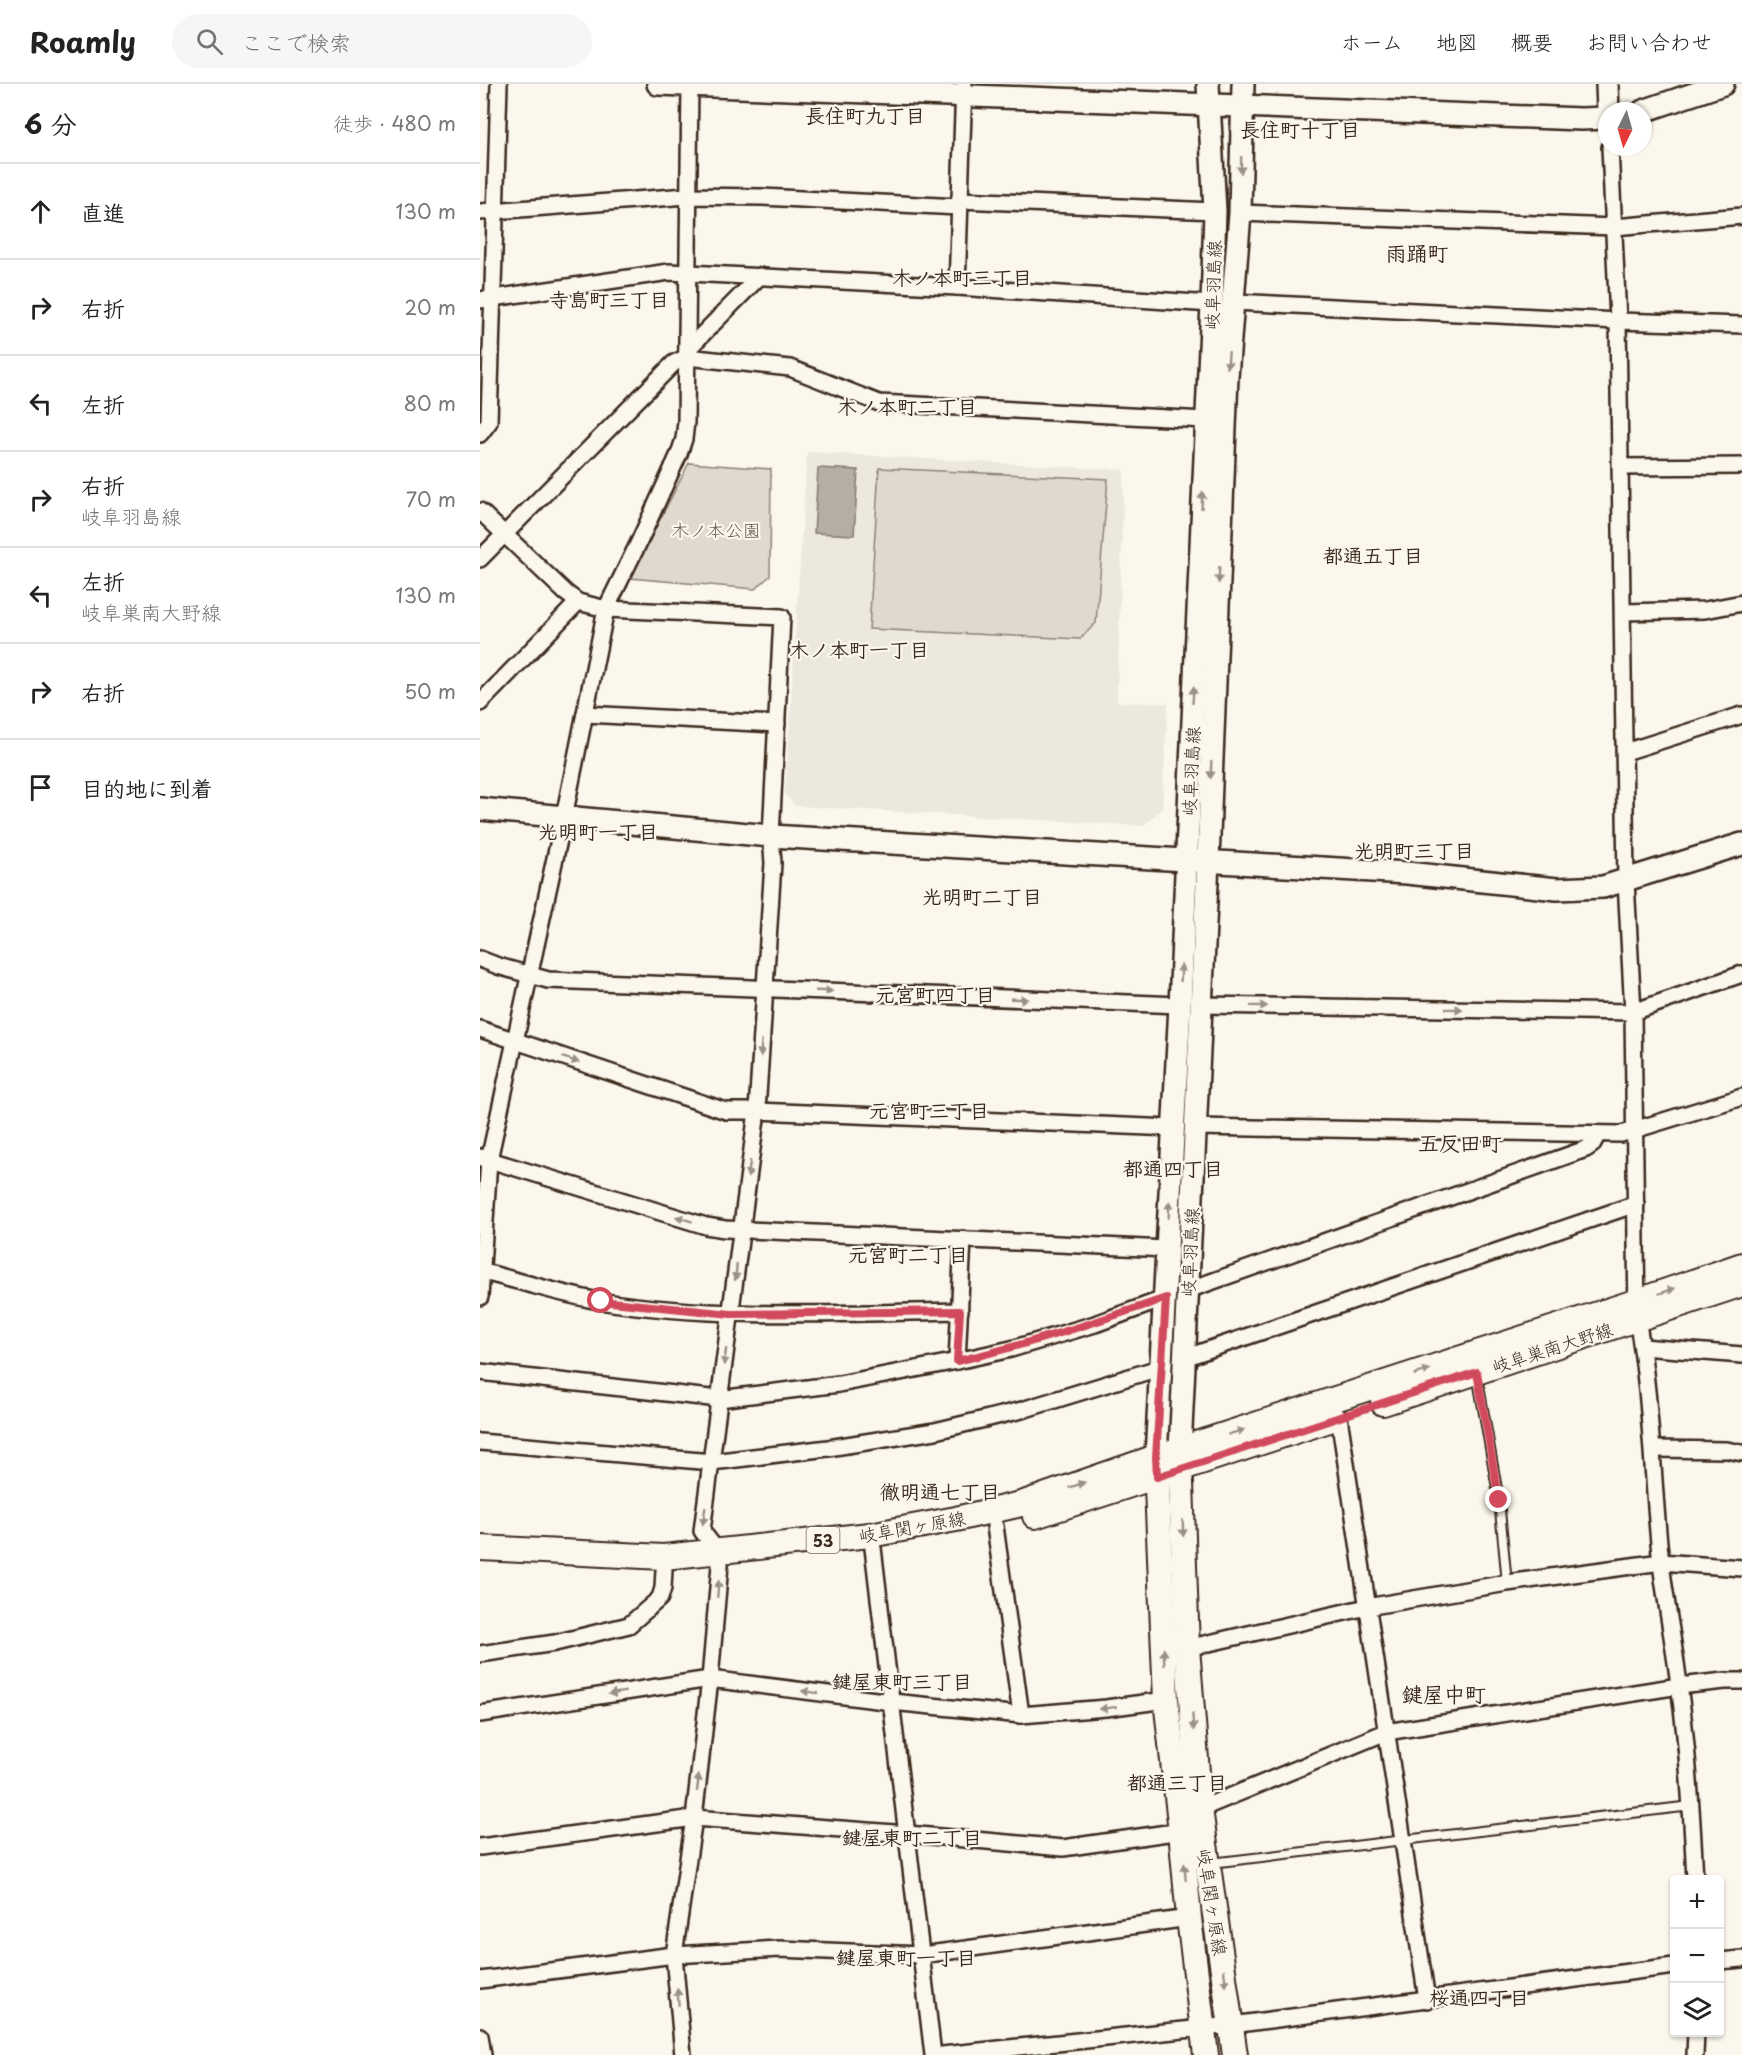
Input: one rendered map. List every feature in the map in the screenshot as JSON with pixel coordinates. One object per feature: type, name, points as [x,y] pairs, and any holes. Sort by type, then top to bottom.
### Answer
[{"type":"main road","points":[[658,84],[963,89],[1208,106],[1598,118]]},
{"type":"main road","name":"岐阜羽島線","points":[[1181,1459],[1195,1127],[1185,861],[1215,211],[1208,84]]},
{"type":"main road","name":"岐阜羽島線","points":[[1157,1467],[1173,1128],[1208,861],[1227,377],[1240,213],[1243,84]]},
{"type":"main road","points":[[1607,84],[1608,102]]},
{"type":"main road","points":[[1652,108],[1723,84]]},
{"type":"main road","points":[[480,809],[771,836],[1407,873],[1557,889],[1603,887],[1742,844]]},
{"type":"main road","name":"岐阜巣南大野線","points":[[1181,1459],[1339,1417],[1477,1372],[1637,1310],[1742,1265]]},
{"type":"main road","name":"岐阜巣南大野線","points":[[1181,1459],[1637,1310],[1742,1284]]},
{"type":"main road","name":"岐阜関ヶ原線","points":[[480,1564],[664,1570],[956,1519],[1021,1504],[1181,1459],[1187,1648],[1200,1809],[1206,1864],[1235,2055]]},
{"type":"main road","name":"岐阜関ヶ原線","points":[[480,1548],[719,1559],[873,1548],[1026,1519],[1157,1467]]},
{"type":"main road","name":"岐阜関ヶ原線","points":[[1157,1467],[1166,1700],[1206,2055]]},
{"type":"street","points":[[480,434],[489,422],[486,300],[487,212],[499,84]]},
{"type":"street","points":[[480,1297],[484,1158],[530,976],[606,609],[682,446],[686,422],[690,85]]},
{"type":"street","points":[[957,287],[963,89]]},
{"type":"street","points":[[1610,156],[1618,321],[1626,881],[1633,1012],[1637,1310],[1653,1449],[1661,1562],[1679,1686],[1691,1806],[1695,1875]]},
{"type":"street","points":[[487,212],[687,196],[1215,211]]},
{"type":"street","points":[[1240,213],[1614,227],[1742,216]]},
{"type":"street","points":[[486,300],[669,272],[957,287],[1212,304]]},
{"type":"street","points":[[480,560],[674,363],[687,353],[760,276]]},
{"type":"street","points":[[1234,302],[1742,325]]},
{"type":"street","points":[[687,353],[790,368],[879,403],[1206,420]]},
{"type":"street","points":[[1621,466],[1742,466]]},
{"type":"street","points":[[480,511],[578,602],[606,609],[782,617],[771,836],[773,863],[757,1111],[702,1531],[719,1559],[710,1679],[694,1818],[674,1955],[683,2055]]},
{"type":"street","points":[[480,703],[578,602]]},
{"type":"street","points":[[1623,612],[1705,610],[1742,603]]},
{"type":"street","points":[[585,714],[777,724]]},
{"type":"street","points":[[1624,752],[1742,715]]},
{"type":"street","points":[[480,959],[548,980],[1190,1005],[1633,1012],[1742,974]]},
{"type":"street","points":[[480,1029],[726,1111],[1173,1128]]},
{"type":"street","points":[[1195,1127],[1621,1134],[1742,1097]]},
{"type":"street","points":[[1188,1290],[1586,1149],[1592,1146],[1598,1134]]},
{"type":"street","points":[[484,1158],[706,1226],[741,1230],[1167,1249]]},
{"type":"street","points":[[1184,1358],[1636,1204]]},
{"type":"street","points":[[957,1361],[963,1239]]},
{"type":"street","points":[[481,1271],[557,1293],[601,1301],[731,1314],[960,1311]]},
{"type":"street","points":[[480,1372],[719,1399],[839,1384],[1011,1349],[1095,1324],[1166,1298]]},
{"type":"street","points":[[1642,1347],[1742,1354]]},
{"type":"street","points":[[480,1442],[712,1462],[828,1448],[935,1431],[1022,1410],[1162,1367]]},
{"type":"street","points":[[1339,1417],[1427,2000]]},
{"type":"street","points":[[1653,1449],[1727,1450],[1742,1453]]},
{"type":"street","points":[[995,1526],[1021,1715]]},
{"type":"street","points":[[873,1548],[933,2055]]},
{"type":"street","points":[[1187,1648],[1367,1607],[1507,1583],[1661,1562],[1742,1568]]},
{"type":"street","points":[[480,1654],[555,1643],[629,1625],[660,1598],[664,1570]]},
{"type":"street","points":[[480,1714],[710,1679],[892,1702],[1021,1715],[1166,1700]]},
{"type":"street","points":[[1200,1809],[1386,1732],[1679,1686],[1742,1681]]},
{"type":"street","points":[[480,1847],[694,1818],[1063,1848],[1181,1832]]},
{"type":"street","points":[[480,1980],[674,1955],[779,1949],[922,1955],[1189,1918]]},
{"type":"street","points":[[1724,1961],[1742,1959]]},
{"type":"street","points":[[942,2055],[1232,2025],[1670,1967]]},
{"type":"street","points":[[480,2036],[483,2055]]},
{"type":"street","points":[[1695,2055],[1696,2037]]},
{"type":"lane","points":[[1477,1372],[1499,1500],[1507,1583]]},
{"type":"lane","points":[[1206,1864],[1691,1806]]},
{"type":"shaded area","points":[[807,452],[1124,470],[1117,702],[1168,703],[1162,809],[1143,826],[796,806],[785,795]]},
{"type":"shaded area","points":[[818,468],[858,470],[854,535],[814,533]]},
{"type":"green space","name":"木ノ本公園","points":[[689,463],[771,469],[770,576],[755,589],[630,578]]},
{"type":"green space","points":[[879,468],[1108,479],[1096,623],[1080,639],[869,629]]},
{"type":"district","name":"長住町九丁目","points":[[865,115]]},
{"type":"district","name":"長住町十丁目","points":[[1300,129]]},
{"type":"district","name":"雨踊町","points":[[1417,252]]},
{"type":"district","name":"木ノ本町三丁目","points":[[962,277]]},
{"type":"district","name":"寺島町三丁目","points":[[609,299]]},
{"type":"district","name":"木ノ本町二丁目","points":[[907,406]]},
{"type":"district","name":"都通五丁目","points":[[1373,555]]},
{"type":"district","name":"木ノ本町一丁目","points":[[859,649]]},
{"type":"district","name":"光明町一丁目","points":[[598,831]]},
{"type":"district","name":"光明町三丁目","points":[[1414,850]]},
{"type":"district","name":"光明町二丁目","points":[[982,896]]},
{"type":"district","name":"元宮町四丁目","points":[[935,994]]},
{"type":"district","name":"元宮町三丁目","points":[[929,1110]]},
{"type":"district","name":"五反田町","points":[[1460,1142]]},
{"type":"district","name":"都通四丁目","points":[[1173,1168]]},
{"type":"district","name":"元宮町二丁目","points":[[908,1254]]},
{"type":"district","name":"徹明通七丁目","points":[[940,1491]]},
{"type":"district","name":"鍵屋東町三丁目","points":[[902,1681]]},
{"type":"district","name":"鍵屋中町","points":[[1444,1693]]},
{"type":"district","name":"都通三丁目","points":[[1177,1782]]},
{"type":"district","name":"鍵屋東町二丁目","points":[[912,1837]]},
{"type":"district","name":"鍵屋東町一丁目","points":[[906,1957]]},
{"type":"district","name":"桜通四丁目","points":[[1479,1997]]},
{"type":"route","points":[[601,1301],[717,1314],[960,1311],[957,1361],[1011,1349],[1095,1324],[1166,1298],[1156,1457],[1157,1477],[1477,1372],[1499,1500]]}]
